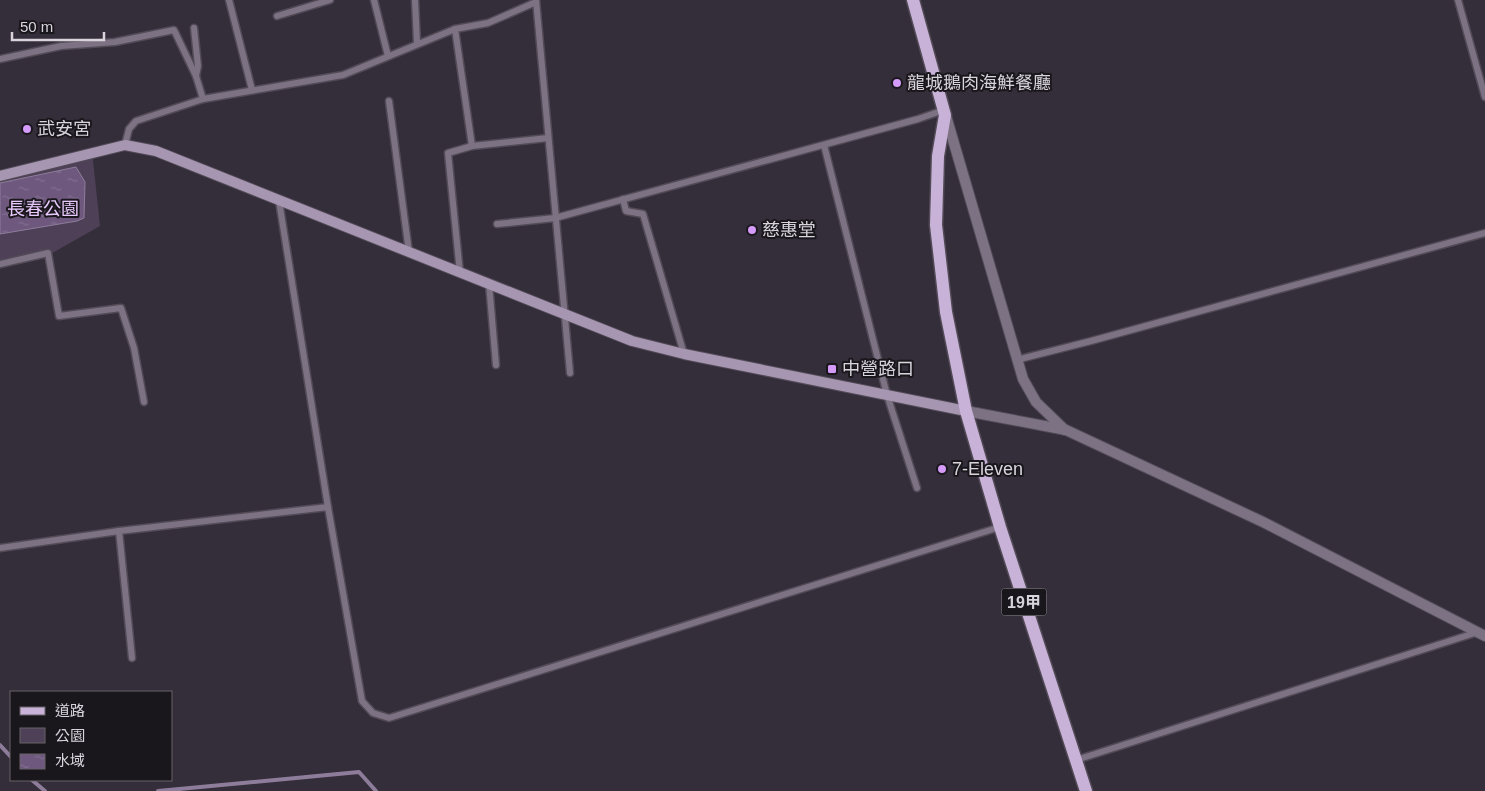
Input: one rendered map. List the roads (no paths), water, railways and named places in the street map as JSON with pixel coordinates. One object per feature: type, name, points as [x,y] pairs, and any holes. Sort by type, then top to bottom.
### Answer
[{"type":"main road","name":"19甲","points":[[913,0],[944,113],[938,156],[936,225],[946,312],[966,411],[1000,526],[1086,791]]},
{"type":"street","points":[[944,113],[1023,379],[1036,402],[1066,430]]},
{"type":"street","points":[[0,176],[125,145],[156,151],[632,341],[684,354],[887,396],[1066,430],[1263,522],[1482,634]]},
{"type":"lane","points":[[229,0],[252,90]]},
{"type":"lane","points":[[303,0],[305,8]]},
{"type":"lane","points":[[277,16],[330,0]]},
{"type":"lane","points":[[374,0],[388,56]]},
{"type":"lane","points":[[414,0],[417,44]]},
{"type":"lane","points":[[1458,0],[1485,97]]},
{"type":"lane","points":[[125,145],[129,128],[136,121],[203,99],[343,75],[455,28],[488,24],[536,1],[570,372]]},
{"type":"lane","points":[[194,28],[198,66],[196,76]]},
{"type":"lane","points":[[455,28],[472,146]]},
{"type":"lane","points":[[0,59],[61,46],[115,42],[174,30],[196,76],[203,99]]},
{"type":"lane","points":[[389,101],[408,252]]},
{"type":"lane","points":[[497,224],[555,218],[944,113]]},
{"type":"lane","points":[[460,273],[448,153],[472,146],[548,138]]},
{"type":"lane","points":[[824,145],[887,396],[917,488]]},
{"type":"lane","points":[[622,200],[626,211],[643,214],[684,354]]},
{"type":"lane","points":[[279,201],[328,506],[362,701],[373,713],[389,718],[1000,526]]},
{"type":"lane","points":[[1016,360],[1485,233]]},
{"type":"lane","points":[[0,264],[48,253],[59,316],[121,308],[134,348],[144,402]]},
{"type":"lane","points":[[490,284],[496,364]]},
{"type":"lane","points":[[0,548],[119,531],[328,506]]},
{"type":"lane","points":[[119,531],[132,658]]},
{"type":"lane","points":[[1076,760],[1482,634]]},
{"type":"water","points":[[76,167],[85,182],[84,218],[77,221],[0,234],[0,183]]},
{"type":"waterway","points":[[0,745],[10,756]]},
{"type":"waterway","points":[[158,791],[359,772],[376,791]]},
{"type":"waterway","points":[[33,781],[45,791]]},
{"type":"place","name":"龍城鵝肉海鮮餐廳","points":[[897,83]]},
{"type":"place","name":"武安宮","points":[[27,129]]},
{"type":"place","name":"慈惠堂","points":[[752,230]]},
{"type":"place","name":"中營路口","points":[[832,369]]},
{"type":"place","name":"7-Eleven","points":[[942,469]]},
{"type":"park label","name":"長春公園","points":[[43,209]]}]
